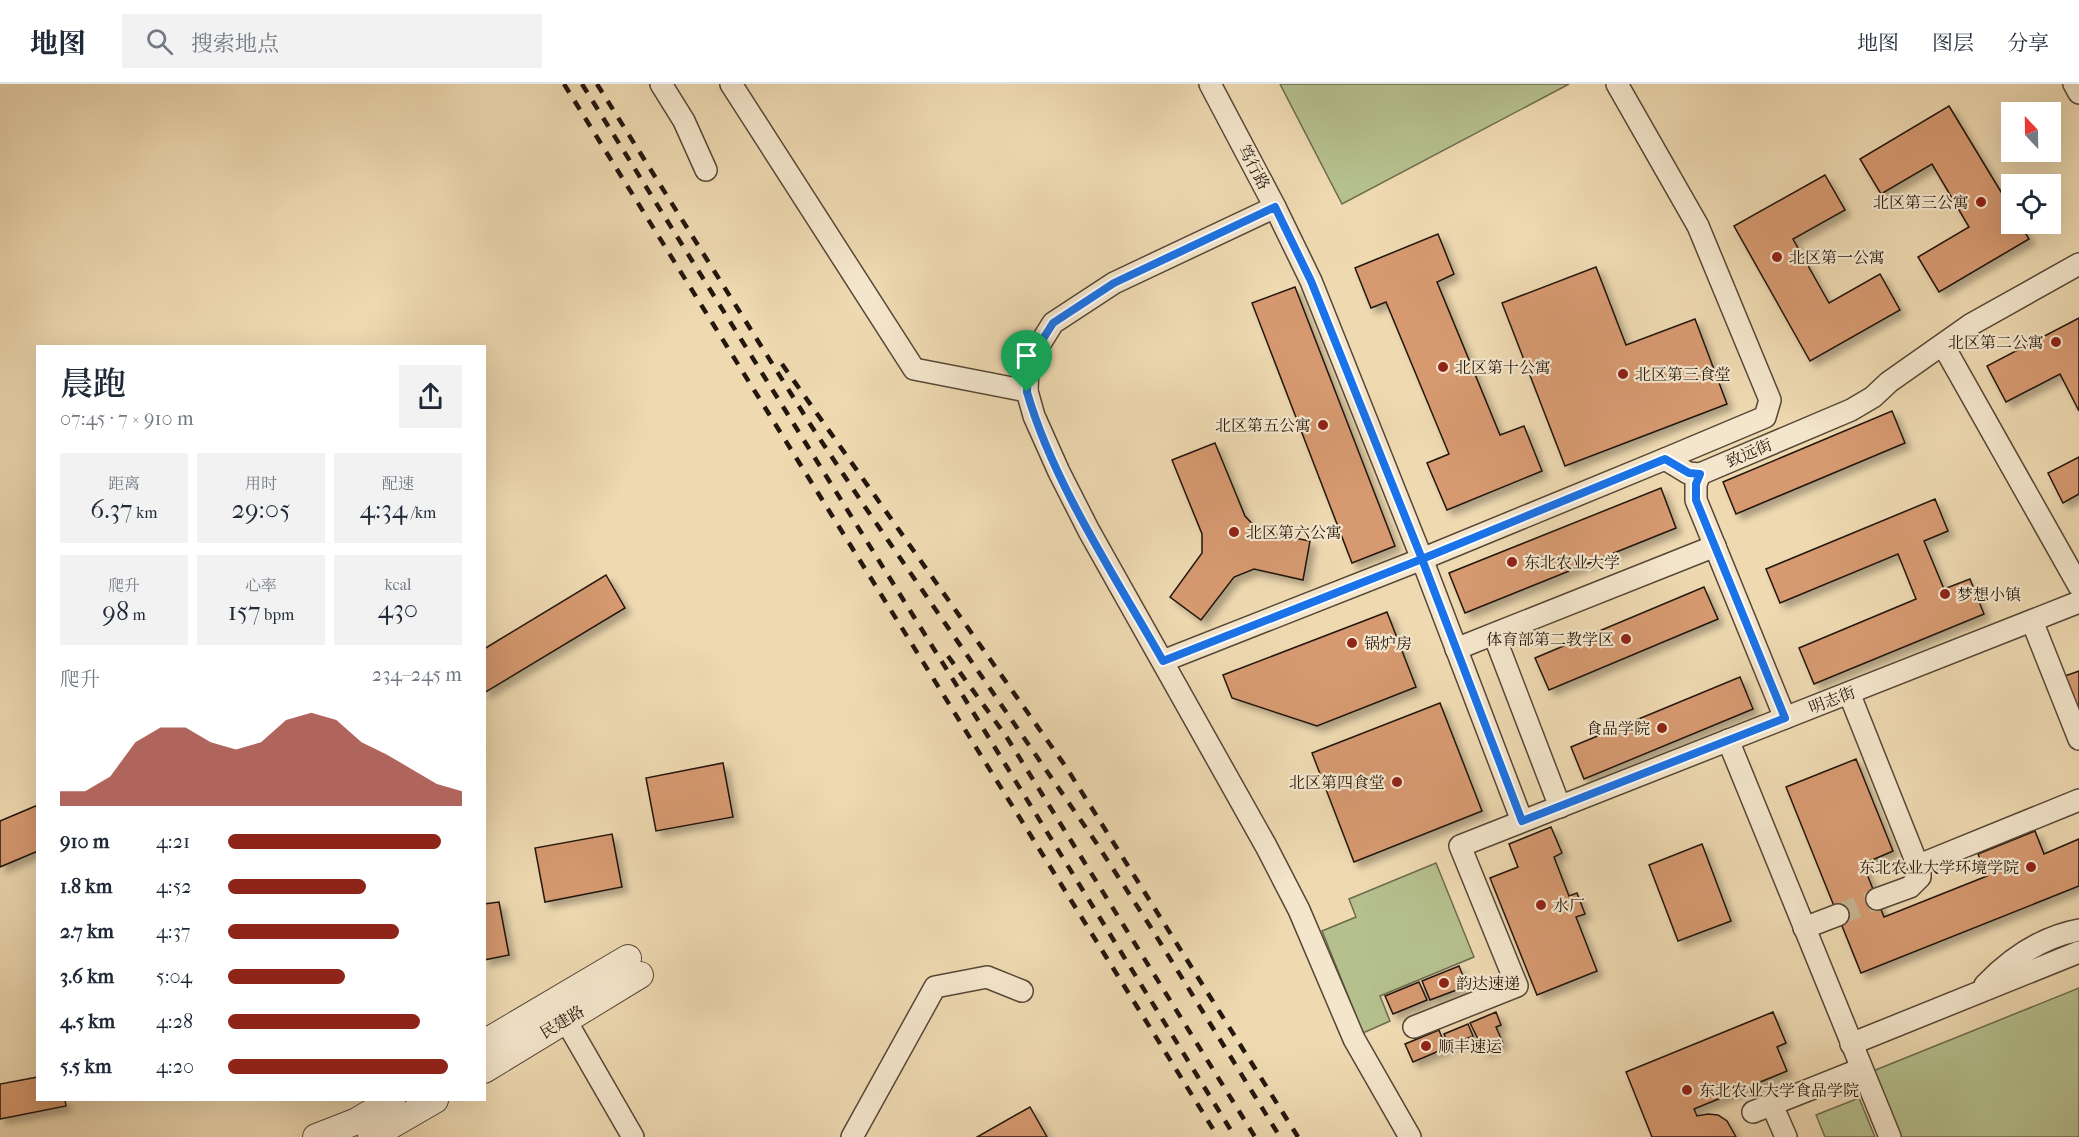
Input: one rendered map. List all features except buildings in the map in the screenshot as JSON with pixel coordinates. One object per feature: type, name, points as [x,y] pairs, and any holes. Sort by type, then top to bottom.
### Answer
[{"type":"street","points":[[661,84],[684,122],[706,170]]},
{"type":"street","points":[[731,84],[914,369],[1027,392]]},
{"type":"street","name":"笃行路","points":[[1210,84],[1311,281],[1422,559],[1522,821]]},
{"type":"street","points":[[1163,661],[1422,559],[1765,417],[1770,400],[1698,226],[1617,84]]},
{"type":"street","points":[[2074,84],[2079,93]]},
{"type":"street","points":[[1275,207],[1114,283],[1053,323],[1028,363],[1027,392],[1034,416],[1059,472],[1266,846],[1299,910],[1354,1039],[1410,1137]]},
{"type":"street","name":"致远街","points":[[1700,474],[1851,410],[1873,397],[1889,382],[1970,325],[2079,264]]},
{"type":"street","points":[[1942,345],[2079,586]]},
{"type":"street","points":[[1665,459],[1689,473],[1700,474],[1696,484],[1696,500],[1785,718]]},
{"type":"street","points":[[1456,649],[1715,546]]},
{"type":"street","name":"明志街","points":[[1414,1027],[1517,986],[1460,846],[2079,602]]},
{"type":"street","points":[[2032,621],[2079,739]]},
{"type":"street","points":[[1494,635],[1560,807]]},
{"type":"street","points":[[1849,693],[1919,865],[1920,877],[1916,883],[1877,900]]},
{"type":"street","points":[[1728,740],[1890,1137]]},
{"type":"street","points":[[1919,865],[2079,800]]},
{"type":"street","points":[[1804,928],[1838,915]]},
{"type":"street","points":[[1979,992],[2016,957],[2042,943],[2079,930]]},
{"type":"street","points":[[1851,1044],[2079,952]]},
{"type":"street","name":"民建路","points":[[486,1068],[561,1010],[634,966]]},
{"type":"street","points":[[852,1137],[935,987],[987,976],[1022,991]]},
{"type":"street","points":[[561,1010],[633,1137]]},
{"type":"street","name":"民建路","points":[[486,1043],[561,1010]]},
{"type":"street","points":[[1786,1137],[1763,1108],[1861,1068]]},
{"type":"street","points":[[320,1137],[357,1121],[390,1101]]},
{"type":"street","points":[[371,1137],[433,1101]]},
{"type":"green space","points":[[1280,84],[1569,84],[1342,204]]},
{"type":"green space","points":[[1436,863],[1474,957],[1380,996],[1390,1021],[1363,1033],[1322,931],[1356,917],[1349,899]]},
{"type":"green space","points":[[2079,988],[2079,1137],[1900,1137],[1873,1071]]},
{"type":"green space","points":[[1859,1098],[1875,1137],[1825,1137],[1816,1115]]},
{"type":"tunnel","points":[[1838,915],[1877,899]]},
{"type":"railway","points":[[564,84],[1218,1137]]},
{"type":"railway","points":[[582,84],[1235,1137]]},
{"type":"railway","points":[[597,84],[810,424],[1095,841],[1280,1137]]},
{"type":"railway","points":[[782,364],[1066,767],[1298,1137]]},
{"type":"railway","points":[[948,656],[1006,736],[1255,1137]]},
{"type":"place","name":"北区第三公寓","points":[[1981,202]]},
{"type":"place","name":"北区第一公寓","points":[[1777,257]]},
{"type":"place","name":"北区第二公寓","points":[[2056,342]]},
{"type":"place","name":"北区第十公寓","points":[[1443,367]]},
{"type":"place","name":"北区第三食堂","points":[[1623,374]]},
{"type":"place","name":"北区第五公寓","points":[[1323,425]]},
{"type":"place","name":"北区第六公寓","points":[[1234,532]]},
{"type":"place","name":"东北农业大学","points":[[1512,562]]},
{"type":"place","name":"梦想小镇","points":[[1945,594]]},
{"type":"place","name":"体育部第二教学区","points":[[1626,639]]},
{"type":"place","name":"锅炉房","points":[[1352,643]]},
{"type":"place","name":"食品学院","points":[[1662,728]]},
{"type":"place","name":"北区第四食堂","points":[[1397,782]]},
{"type":"place","name":"东北农业大学环境学院","points":[[2031,867]]},
{"type":"place","name":"水厂","points":[[1541,905]]},
{"type":"place","name":"韵达速递","points":[[1444,983]]},
{"type":"place","name":"顺丰速运","points":[[1426,1046]]},
{"type":"place","name":"东北农业大学食品学院","points":[[1687,1090]]},
{"type":"route","points":[[1027,392],[1028,363],[1053,323],[1114,283],[1275,207],[1311,281],[1422,559],[1665,459],[1677,468],[1689,473],[1700,474],[1696,484],[1696,500],[1785,718],[1522,821],[1422,559],[1163,661],[1089,531],[1059,472],[1034,416],[1027,392]]}]
